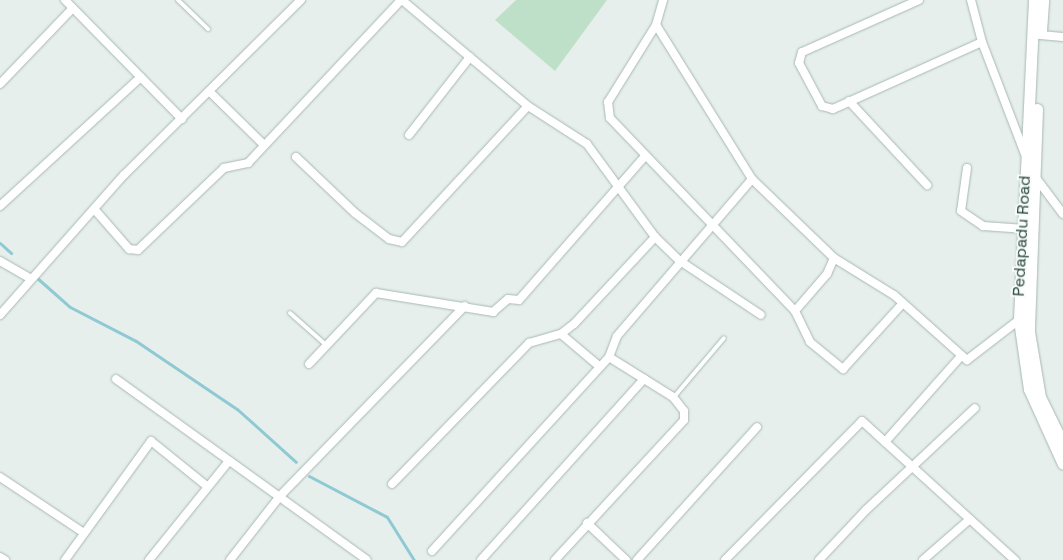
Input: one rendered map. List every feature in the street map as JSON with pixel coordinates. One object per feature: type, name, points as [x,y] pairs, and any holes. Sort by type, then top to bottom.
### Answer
[{"type":"main road","name":"Pedapadu Road","points":[[1034,0],[1019,320],[1029,389],[1063,464]]},
{"type":"main road","points":[[1043,0],[1040,35],[1029,332],[1040,397],[1063,444]]},
{"type":"street","points":[[65,0],[182,119]]},
{"type":"street","points":[[0,315],[30,278],[209,91],[301,0]]},
{"type":"street","points":[[95,210],[129,249],[138,250],[224,168],[242,168],[401,0],[528,106],[587,144],[621,186],[634,213],[655,237],[680,261],[761,315]]},
{"type":"street","points":[[663,0],[656,26],[607,109],[644,157],[795,311],[810,342],[842,369],[903,303]]},
{"type":"street","points":[[919,0],[802,52],[799,63],[822,106],[833,109],[982,42]]},
{"type":"street","points":[[971,0],[982,42],[1027,159],[1044,194],[1063,214]]},
{"type":"street","points":[[0,84],[73,8]]},
{"type":"street","points":[[656,26],[752,179],[834,258],[903,303],[961,356],[972,360],[1019,320]]},
{"type":"street","points":[[1040,35],[1063,37]]},
{"type":"street","points":[[409,135],[470,57]]},
{"type":"street","points":[[0,206],[141,77]]},
{"type":"street","points":[[209,91],[264,145]]},
{"type":"street","points":[[849,101],[927,185]]},
{"type":"street","points":[[296,157],[355,213],[389,239],[402,242],[528,106]]},
{"type":"street","points":[[309,364],[376,293],[498,310],[508,299],[519,300],[621,186],[644,157]]},
{"type":"street","points":[[967,168],[961,211],[983,226],[1022,229]]},
{"type":"street","points":[[432,551],[600,367],[610,355],[614,342],[680,261],[752,179]]},
{"type":"street","points":[[392,484],[529,343],[562,334],[574,324],[655,237]]},
{"type":"street","points":[[795,311],[828,274],[834,258]]},
{"type":"street","points":[[0,261],[30,278]]},
{"type":"street","points":[[230,560],[280,496],[465,306]]},
{"type":"street","points":[[562,334],[600,367]]},
{"type":"street","points":[[554,560],[684,420],[684,411],[675,395],[644,379],[610,355]]},
{"type":"street","points":[[885,442],[961,356]]},
{"type":"street","points":[[116,379],[229,462],[280,496],[361,558]]},
{"type":"street","points":[[481,560],[644,379]]},
{"type":"street","points":[[819,560],[866,510],[975,408]]},
{"type":"street","points":[[725,560],[815,464],[862,421],[914,465],[1014,560]]},
{"type":"street","points":[[637,560],[757,427]]},
{"type":"street","points":[[65,560],[151,441],[208,487]]},
{"type":"street","points":[[149,560],[229,462]]},
{"type":"street","points":[[0,477],[84,533]]},
{"type":"street","points":[[923,560],[970,519]]},
{"type":"street","points":[[587,524],[626,560]]},
{"type":"street","points":[[0,557],[4,560]]},
{"type":"lane","points":[[178,0],[208,29]]},
{"type":"lane","points":[[290,314],[325,345]]},
{"type":"lane","points":[[675,395],[724,338]]},
{"type":"green space","points":[[516,0],[607,0],[555,71],[495,20]]},
{"type":"waterway","points":[[0,243],[11,253]]},
{"type":"waterway","points":[[36,277],[70,307],[136,341],[237,409],[296,462]]},
{"type":"waterway","points":[[309,476],[387,517],[414,560]]}]
